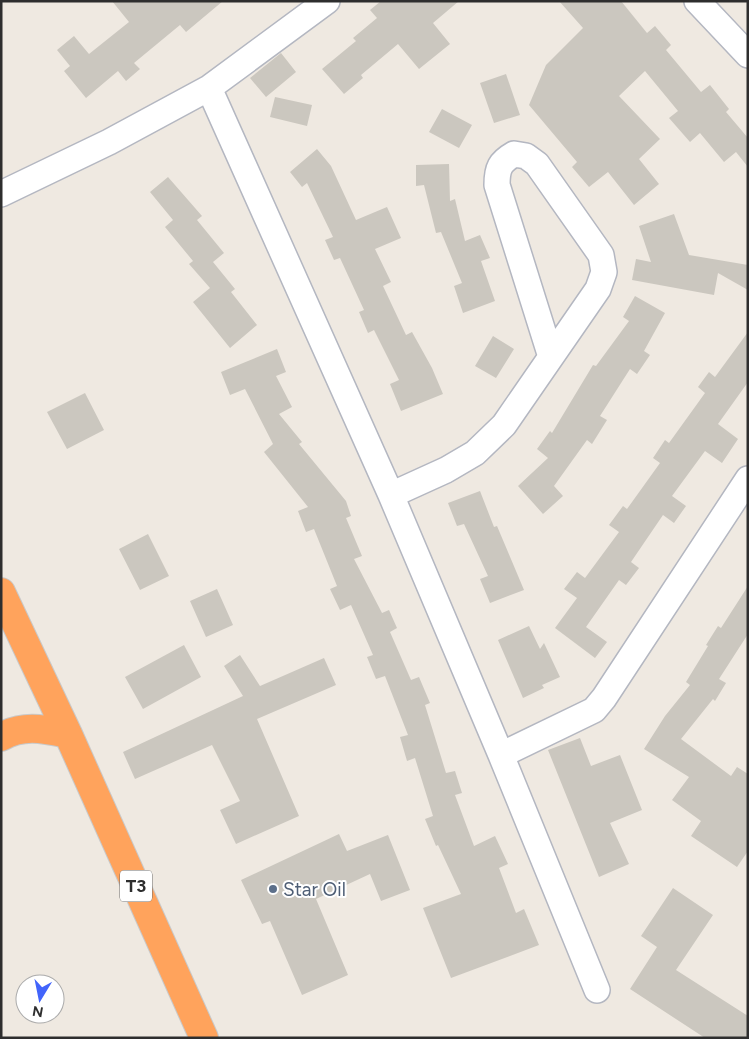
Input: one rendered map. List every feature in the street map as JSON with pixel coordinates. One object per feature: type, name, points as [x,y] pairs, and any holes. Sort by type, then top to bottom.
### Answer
[{"type":"highway","name":"T3","points":[[1,592],[68,734],[197,1032]]},
{"type":"highway","points":[[1,737],[18,728],[68,734]]},
{"type":"street","points":[[1,194],[109,142],[209,88],[327,1]]},
{"type":"street","points":[[697,1],[748,55]]},
{"type":"street","points":[[209,88],[391,495],[501,754],[597,990]]},
{"type":"street","points":[[391,495],[446,470],[475,453],[504,424],[551,357],[598,289],[604,272],[601,255],[537,164],[526,156],[514,154],[503,160],[498,169],[497,185],[551,357]]},
{"type":"street","points":[[501,754],[594,710],[604,698],[748,479]]},
{"type":"building","points":[[112,1],[223,1],[186,32],[180,25],[134,63],[140,69],[126,81],[118,71],[86,98],[64,71],[70,66],[57,50],[74,36],[89,54],[129,22]]},
{"type":"building","points":[[381,1],[459,1],[433,23],[450,44],[419,69],[398,44],[361,75],[363,78],[344,94],[322,69],[356,41],[353,38],[377,18],[370,10]]},
{"type":"building","points":[[559,1],[621,1],[647,33],[655,26],[671,45],[666,50],[701,92],[710,85],[729,109],[726,112],[748,138],[748,167],[736,152],[724,162],[700,133],[690,142],[669,118],[678,111],[645,71],[619,96],[660,139],[639,159],[659,184],[634,205],[608,172],[589,187],[572,167],[577,162],[529,105],[546,65],[583,28]]},
{"type":"building","points":[[281,53],[296,72],[266,97],[250,78]]},
{"type":"building","points":[[506,74],[520,115],[494,123],[480,83]]},
{"type":"building","points":[[275,97],[312,105],[307,126],[270,117]]},
{"type":"building","points":[[442,109],[472,125],[459,148],[429,132]]},
{"type":"building","points":[[317,149],[331,166],[356,220],[387,207],[401,238],[375,249],[391,282],[383,286],[406,335],[412,332],[432,368],[443,394],[401,411],[390,384],[399,380],[374,330],[368,333],[359,312],[364,310],[340,258],[334,260],[325,240],[333,237],[307,183],[302,187],[290,172]]},
{"type":"building","points":[[449,164],[450,201],[455,199],[465,241],[480,235],[490,258],[481,261],[495,301],[463,313],[454,286],[462,283],[441,232],[436,233],[424,185],[416,186],[416,165]]},
{"type":"building","points":[[168,177],[202,216],[197,220],[224,253],[213,262],[235,289],[231,292],[257,325],[230,348],[193,302],[210,288],[189,264],[193,261],[165,227],[173,220],[150,192]]},
{"type":"building","points":[[674,214],[689,255],[748,265],[748,290],[718,273],[714,295],[632,280],[636,259],[651,262],[639,226]]},
{"type":"building","points":[[635,296],[665,313],[644,351],[650,355],[637,374],[630,369],[600,416],[607,420],[592,444],[587,440],[554,486],[563,496],[543,514],[518,486],[548,458],[537,449],[550,431],[552,433],[593,365],[596,366],[629,321],[623,317]]},
{"type":"building","points":[[748,332],[748,382],[718,424],[738,439],[722,463],[705,451],[672,496],[686,506],[674,523],[663,515],[631,562],[639,568],[626,585],[619,580],[586,627],[607,642],[595,658],[555,628],[577,598],[564,589],[577,572],[585,578],[619,532],[609,525],[623,506],[627,509],[660,463],[653,458],[665,440],[669,443],[705,393],[698,387],[709,372],[715,377]]},
{"type":"building","points":[[493,336],[514,349],[496,378],[475,366]]},
{"type":"building","points":[[277,349],[286,372],[276,376],[292,407],[279,414],[302,442],[299,444],[346,501],[351,516],[346,518],[362,556],[354,559],[382,613],[389,610],[397,628],[390,632],[411,680],[419,677],[430,703],[425,705],[446,773],[455,771],[462,793],[455,795],[474,846],[495,836],[508,864],[499,868],[516,913],[524,909],[539,945],[451,978],[423,908],[461,894],[438,845],[436,846],[425,819],[433,816],[415,758],[407,761],[400,737],[408,735],[385,676],[376,679],[367,657],[373,655],[351,605],[340,610],[330,589],[337,586],[314,529],[306,532],[298,511],[308,507],[264,452],[273,444],[245,389],[230,395],[221,372]]},
{"type":"building","points":[[85,393],[104,430],[67,449],[47,412]]},
{"type":"building","points":[[480,491],[494,527],[497,526],[524,590],[490,603],[480,579],[488,576],[464,524],[457,526],[448,503]]},
{"type":"building","points":[[148,534],[169,576],[140,590],[119,549]]},
{"type":"building","points":[[748,586],[748,634],[719,679],[726,683],[715,701],[713,699],[681,739],[731,776],[737,767],[748,774],[748,851],[737,867],[691,836],[701,821],[672,800],[689,777],[644,749],[665,716],[690,685],[686,682],[708,646],[706,645],[718,626],[721,628]]},
{"type":"building","points":[[217,589],[233,625],[206,637],[190,601]]},
{"type":"building","points":[[529,626],[540,649],[544,643],[560,677],[542,685],[544,688],[523,698],[498,640]]},
{"type":"building","points":[[184,645],[201,677],[143,709],[125,677]]},
{"type":"building","points":[[240,655],[260,686],[324,658],[336,685],[257,719],[299,816],[236,844],[220,810],[240,801],[212,745],[135,779],[123,752],[243,696],[224,666]]},
{"type":"building","points":[[580,738],[591,766],[620,755],[642,810],[610,823],[629,864],[599,877],[548,750]]},
{"type":"building","points":[[339,834],[347,851],[388,835],[410,890],[381,901],[370,874],[316,899],[348,975],[302,995],[270,921],[262,924],[241,880]]},
{"type":"building","points":[[673,888],[713,915],[676,970],[748,1016],[748,1038],[705,1038],[630,989],[657,947],[641,936]]},
{"type":"place","name":"Star Oil","points":[[273,889]]}]
